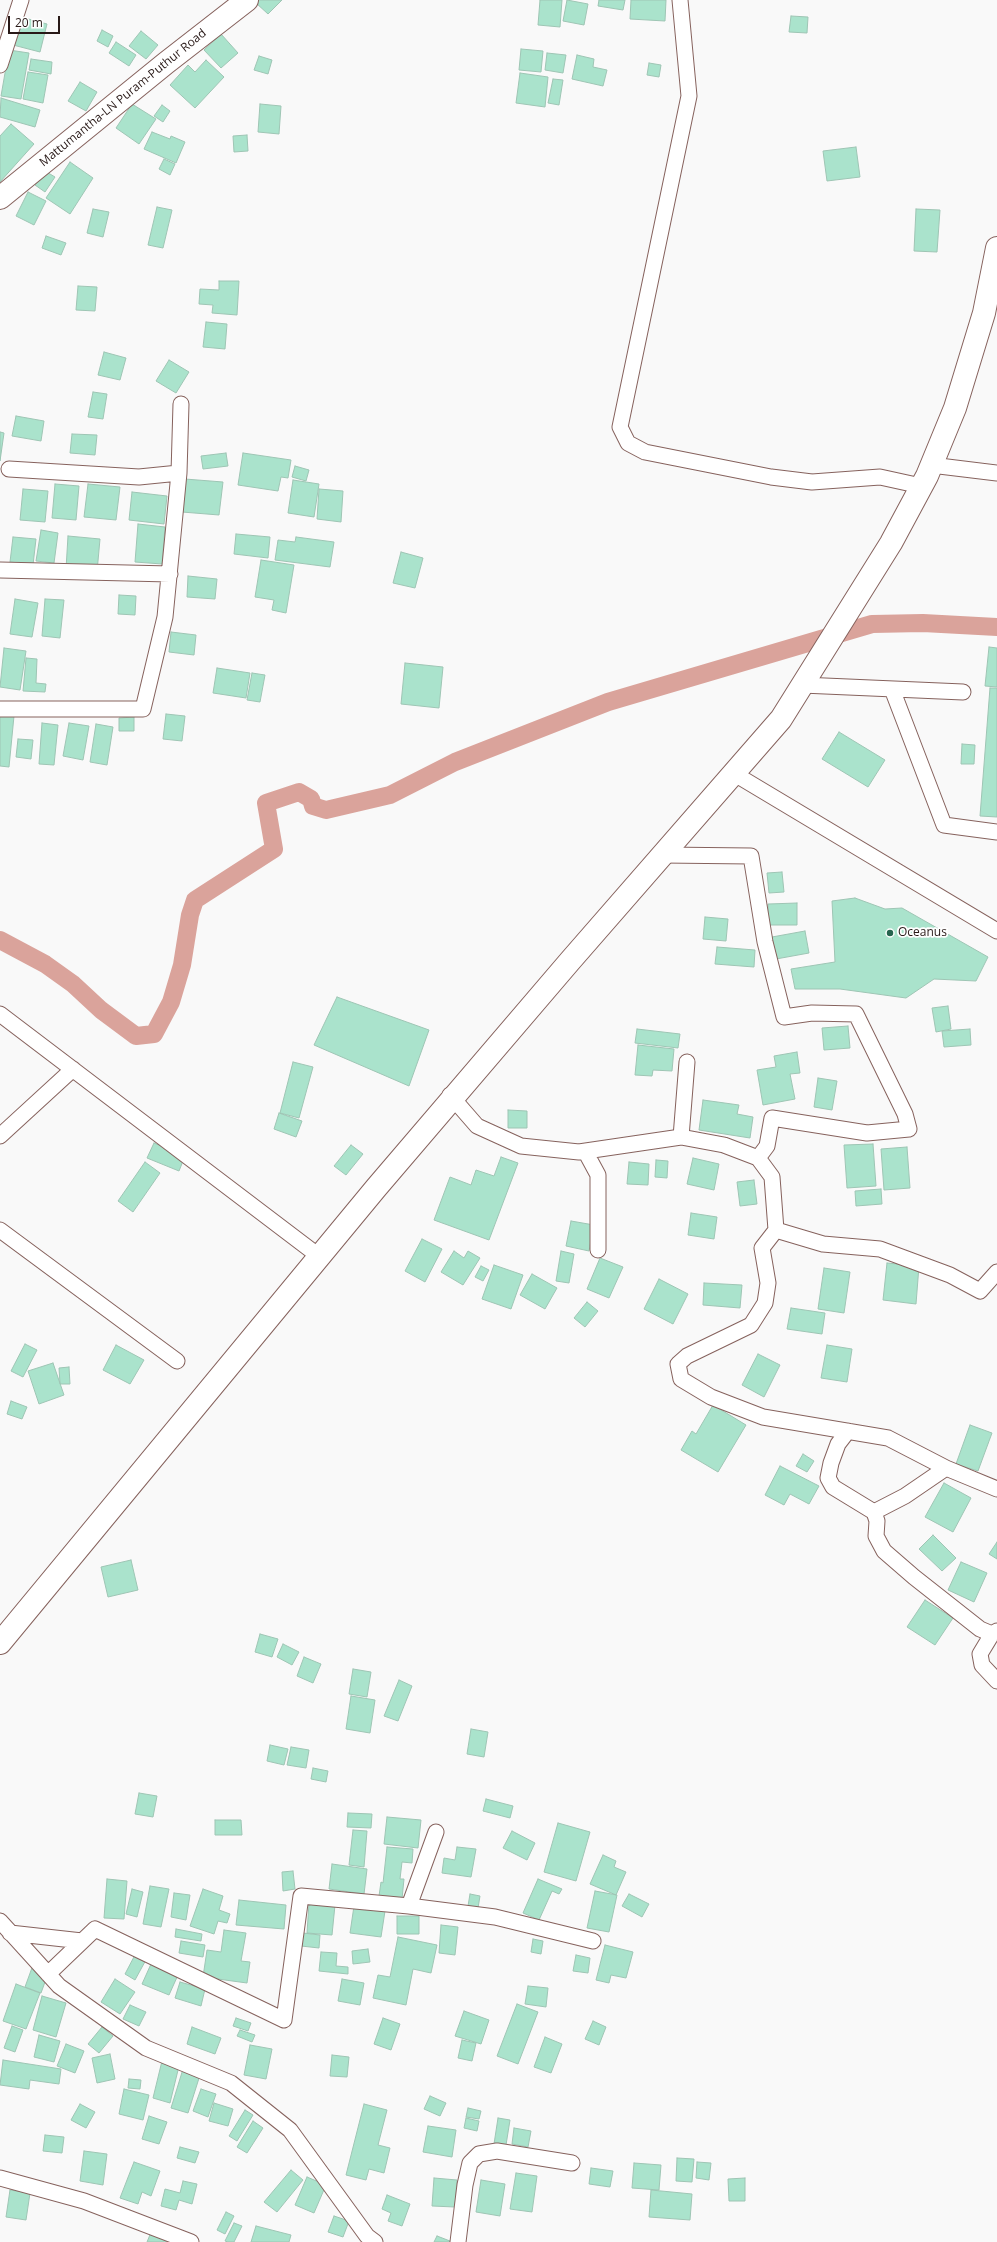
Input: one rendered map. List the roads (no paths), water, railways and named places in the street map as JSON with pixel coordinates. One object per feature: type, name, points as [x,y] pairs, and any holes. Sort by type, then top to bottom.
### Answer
[{"type":"main road","name":"Mattumantha-LN Puram-Puthur Road","points":[[0,198],[166,62],[247,0]]},
{"type":"main road","points":[[0,1643],[452,1097],[781,719],[891,542],[931,465],[958,400],[984,313],[997,248]]},
{"type":"street","points":[[0,65],[4,37],[21,0]]},
{"type":"street","points":[[680,0],[689,96],[620,427],[628,443],[645,452],[771,477],[812,482],[880,477],[921,486]]},
{"type":"street","points":[[0,708],[143,709],[165,617],[179,473],[181,404]]},
{"type":"street","points":[[931,465],[997,473]]},
{"type":"street","points":[[9,469],[139,477],[179,473]]},
{"type":"street","points":[[0,570],[170,574]]},
{"type":"street","points":[[804,683],[963,692]]},
{"type":"street","points":[[892,689],[944,825],[997,832]]},
{"type":"street","points":[[733,773],[997,931]]},
{"type":"street","points":[[662,855],[751,856],[765,942],[784,1017],[812,1013],[856,1014],[905,1114],[909,1129],[867,1133],[772,1118],[767,1146],[758,1158]]},
{"type":"street","points":[[0,1014],[320,1257]]},
{"type":"street","points":[[681,1137],[687,1062]]},
{"type":"street","points":[[0,1136],[73,1069]]},
{"type":"street","points":[[452,1097],[477,1126],[520,1146],[585,1151],[681,1137],[724,1145],[758,1158],[772,1176],[776,1230],[762,1248],[768,1283],[765,1303],[751,1326],[687,1356],[678,1364],[681,1379],[711,1397],[764,1417],[888,1438],[946,1468],[997,1489]]},
{"type":"street","points":[[585,1151],[598,1175],[598,1250]]},
{"type":"street","points":[[0,1230],[176,1362]]},
{"type":"street","points":[[776,1230],[823,1244],[880,1249],[950,1275],[980,1291],[997,1272]]},
{"type":"street","points":[[848,1431],[838,1444],[831,1463],[828,1478],[833,1487],[874,1512],[877,1521],[876,1536],[884,1551],[980,1629],[994,1633],[980,1654],[982,1666],[997,1682]]},
{"type":"street","points":[[874,1512],[905,1496],[946,1468]]},
{"type":"street","points":[[409,1906],[436,1832]]},
{"type":"street","points":[[48,1974],[94,1929],[284,2020],[301,1896],[409,1906],[495,1917],[593,1941]]},
{"type":"street","points":[[0,1921],[59,1986],[146,2048],[231,2083],[290,2130],[367,2236],[375,2242]]},
{"type":"street","points":[[10,1933],[82,1941]]},
{"type":"street","points":[[458,2242],[464,2185],[470,2163],[479,2154],[496,2150],[572,2163]]},
{"type":"street","points":[[0,2178],[84,2201],[190,2242]]},
{"type":"waterway","points":[[0,940],[45,964],[73,984],[101,1010],[136,1036],[154,1034],[171,1002],[182,965],[190,915],[195,900],[274,849],[266,803],[299,792],[311,799],[313,806],[326,810],[390,795],[455,762],[608,702],[872,624],[923,623],[997,627]]},
{"type":"place","name":"Oceanus","points":[[890,933]]}]
